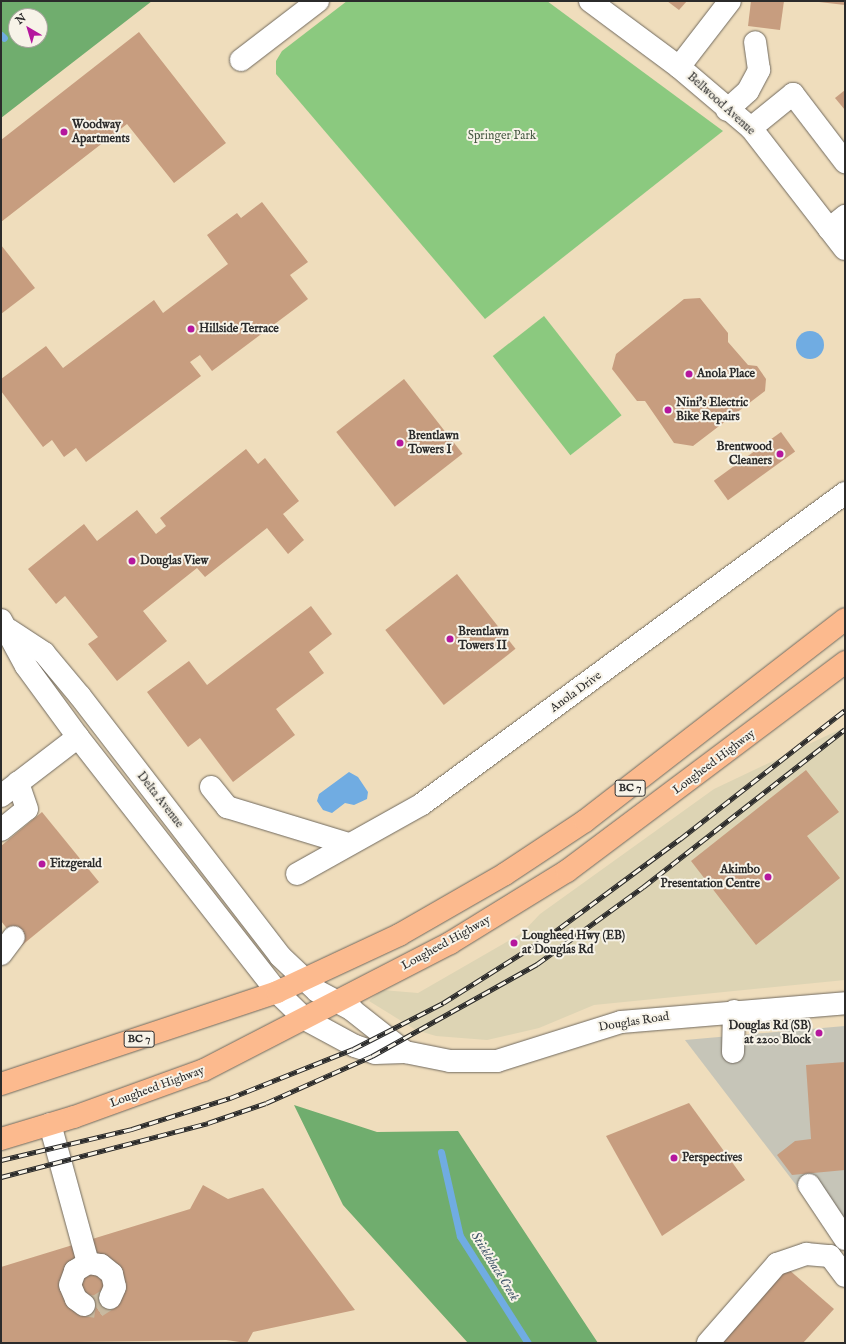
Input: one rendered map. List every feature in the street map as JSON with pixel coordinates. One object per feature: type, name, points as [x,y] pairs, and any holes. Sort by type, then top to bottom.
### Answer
[{"type":"main road","name":"BC 7","points":[[1,1084],[277,992],[356,958],[441,912],[585,821],[845,619]]},
{"type":"main road","name":"Lougheed Highway","points":[[1,1139],[50,1124],[199,1072],[305,1019],[450,943],[567,871],[845,662]]},
{"type":"street","points":[[241,60],[318,1]]},
{"type":"street","name":"Bellwood Avenue","points":[[590,1],[680,67],[727,110],[751,128],[837,222],[845,249]]},
{"type":"street","points":[[680,67],[730,1]]},
{"type":"street","points":[[727,110],[748,91],[759,70],[755,42]]},
{"type":"street","points":[[751,128],[793,94],[845,162]]},
{"type":"street","name":"Anola Drive","points":[[297,874],[422,804],[845,493]]},
{"type":"street","name":"Delta Avenue","points":[[5,625],[44,654],[80,696],[280,956],[303,980]]},
{"type":"street","name":"Delta Avenue","points":[[5,625],[26,666],[78,737],[277,992]]},
{"type":"street","points":[[1,830],[27,809],[9,789],[78,737]]},
{"type":"street","points":[[211,787],[227,807],[349,844]]},
{"type":"street","points":[[1,954],[14,937]]},
{"type":"street","name":"Douglas Road","points":[[303,980],[405,1052]]},
{"type":"street","name":"Douglas Road","points":[[277,992],[305,1019],[375,1053],[405,1052],[450,1061],[497,1060],[621,1022],[734,1011],[845,1003]]},
{"type":"street","points":[[733,1052],[734,1011]]},
{"type":"street","points":[[50,1124],[88,1263]]},
{"type":"street","points":[[809,1185],[845,1239]]},
{"type":"street","points":[[708,1343],[776,1264],[806,1254],[830,1256],[845,1276]]},
{"type":"street","points":[[84,1305],[76,1299],[70,1285],[75,1271],[88,1263],[101,1264],[112,1274],[115,1287],[110,1298]]},
{"type":"shaded area","points":[[845,727],[845,980],[594,1005],[539,1028],[487,1040],[436,1036],[416,1030],[369,1001],[382,990],[418,993],[522,933],[540,914],[714,789]]},
{"type":"shaded area","points":[[845,1026],[845,1249],[685,1040]]},
{"type":"green space","points":[[1,1],[152,1],[1,118]]},
{"type":"green space","name":"Springer Park","points":[[347,1],[547,1],[723,131],[485,319],[276,74],[276,61],[282,51]]},
{"type":"green space","points":[[544,316],[622,415],[570,455],[493,356]]},
{"type":"green space","points":[[294,1105],[377,1132],[458,1131],[598,1343],[468,1343],[343,1205]]},
{"type":"water","points":[[810,331],[820,335],[824,345],[820,355],[810,359],[800,355],[796,345],[800,335]]},
{"type":"water","points":[[349,772],[358,777],[368,792],[367,799],[354,805],[345,803],[332,813],[323,810],[317,801],[319,794]]},
{"type":"building","points":[[667,1],[687,1],[679,10]]},
{"type":"building","points":[[751,1],[784,1],[780,30],[748,26]]},
{"type":"building","points":[[819,1],[845,1],[845,5],[819,2]]},
{"type":"building","name":"Woodway Apartments","points":[[139,32],[226,143],[174,183],[127,124],[1,222],[1,140]]},
{"type":"building","points":[[845,90],[845,110],[835,98]]},
{"type":"building","name":"Hillside Terrace","points":[[262,202],[308,262],[290,275],[308,299],[212,371],[200,355],[190,362],[201,376],[86,462],[76,448],[64,457],[52,440],[43,447],[1,391],[1,379],[46,346],[63,368],[154,300],[163,313],[228,264],[207,235],[237,213],[241,218]]},
{"type":"building","points":[[1,245],[35,288],[1,314]]},
{"type":"building","name":"Anola Place","points":[[700,298],[728,333],[728,342],[748,365],[757,366],[766,379],[765,391],[693,446],[674,443],[645,401],[637,401],[612,369],[616,354],[684,299]]},
{"type":"building","name":"Brentlawn Towers I","points":[[404,379],[462,454],[395,507],[336,432]]},
{"type":"building","points":[[781,432],[795,451],[728,500],[714,481]]},
{"type":"building","name":"Douglas View","points":[[246,449],[258,464],[265,458],[299,501],[283,514],[304,540],[288,554],[267,528],[205,577],[197,568],[143,611],[167,641],[117,681],[88,644],[98,637],[65,596],[56,604],[28,569],[84,524],[97,541],[137,510],[156,534],[166,526],[160,518]]},
{"type":"building","name":"Brentlawn Towers II","points":[[457,574],[515,649],[444,705],[385,630]]},
{"type":"building","points":[[311,606],[332,634],[309,652],[324,673],[276,709],[295,735],[233,782],[200,738],[188,747],[147,692],[189,661],[207,685]]},
{"type":"building","points":[[806,770],[839,812],[807,836],[840,878],[756,945],[691,861]]},
{"type":"building","name":"Fitzgerald","points":[[42,812],[99,882],[21,946],[1,921],[1,846]]},
{"type":"building","points":[[845,1062],[845,1170],[792,1175],[777,1155],[795,1141],[811,1139],[806,1065]]},
{"type":"building","name":"Perspectives","points":[[689,1103],[745,1180],[662,1236],[606,1136]]},
{"type":"building","points":[[203,1185],[228,1199],[263,1188],[355,1310],[253,1332],[247,1343],[226,1340],[1,1343],[1,1267],[190,1209]]},
{"type":"building","points":[[787,1268],[834,1309],[803,1343],[716,1343]]},
{"type":"waterway","points":[[1,35],[4,38]]},
{"type":"waterway","name":"Stickleback Creek","points":[[441,1152],[460,1236],[528,1343]]},
{"type":"tunnel","points":[[84,1305],[96,1307],[110,1298]]},
{"type":"railway","points":[[1,1160],[132,1129],[230,1098],[353,1049],[443,1003],[546,938],[680,839],[845,710]]},
{"type":"railway","points":[[1,1177],[208,1123],[266,1103],[372,1056],[537,964],[643,887],[845,729]]},
{"type":"place","name":"Woodway Apartments","points":[[64,132]]},
{"type":"place","name":"Hillside Terrace","points":[[191,329]]},
{"type":"place","name":"Anola Place","points":[[689,374]]},
{"type":"place","name":"Nini's Electric Bike Repairs","points":[[668,410]]},
{"type":"place","name":"Brentlawn Towers I","points":[[400,443]]},
{"type":"place","name":"Brentwood Cleaners","points":[[780,454]]},
{"type":"place","name":"Douglas View","points":[[132,561]]},
{"type":"place","name":"Brentlawn Towers II","points":[[450,639]]},
{"type":"place","name":"Fitzgerald","points":[[42,864]]},
{"type":"place","name":"Akimbo Presentation Centre","points":[[768,877]]},
{"type":"place","name":"Lougheed Hwy (EB) at Douglas Rd","points":[[514,943]]},
{"type":"place","name":"Douglas Rd (SB) at 2200 Block","points":[[819,1033]]},
{"type":"place","name":"Perspectives","points":[[674,1158]]}]
